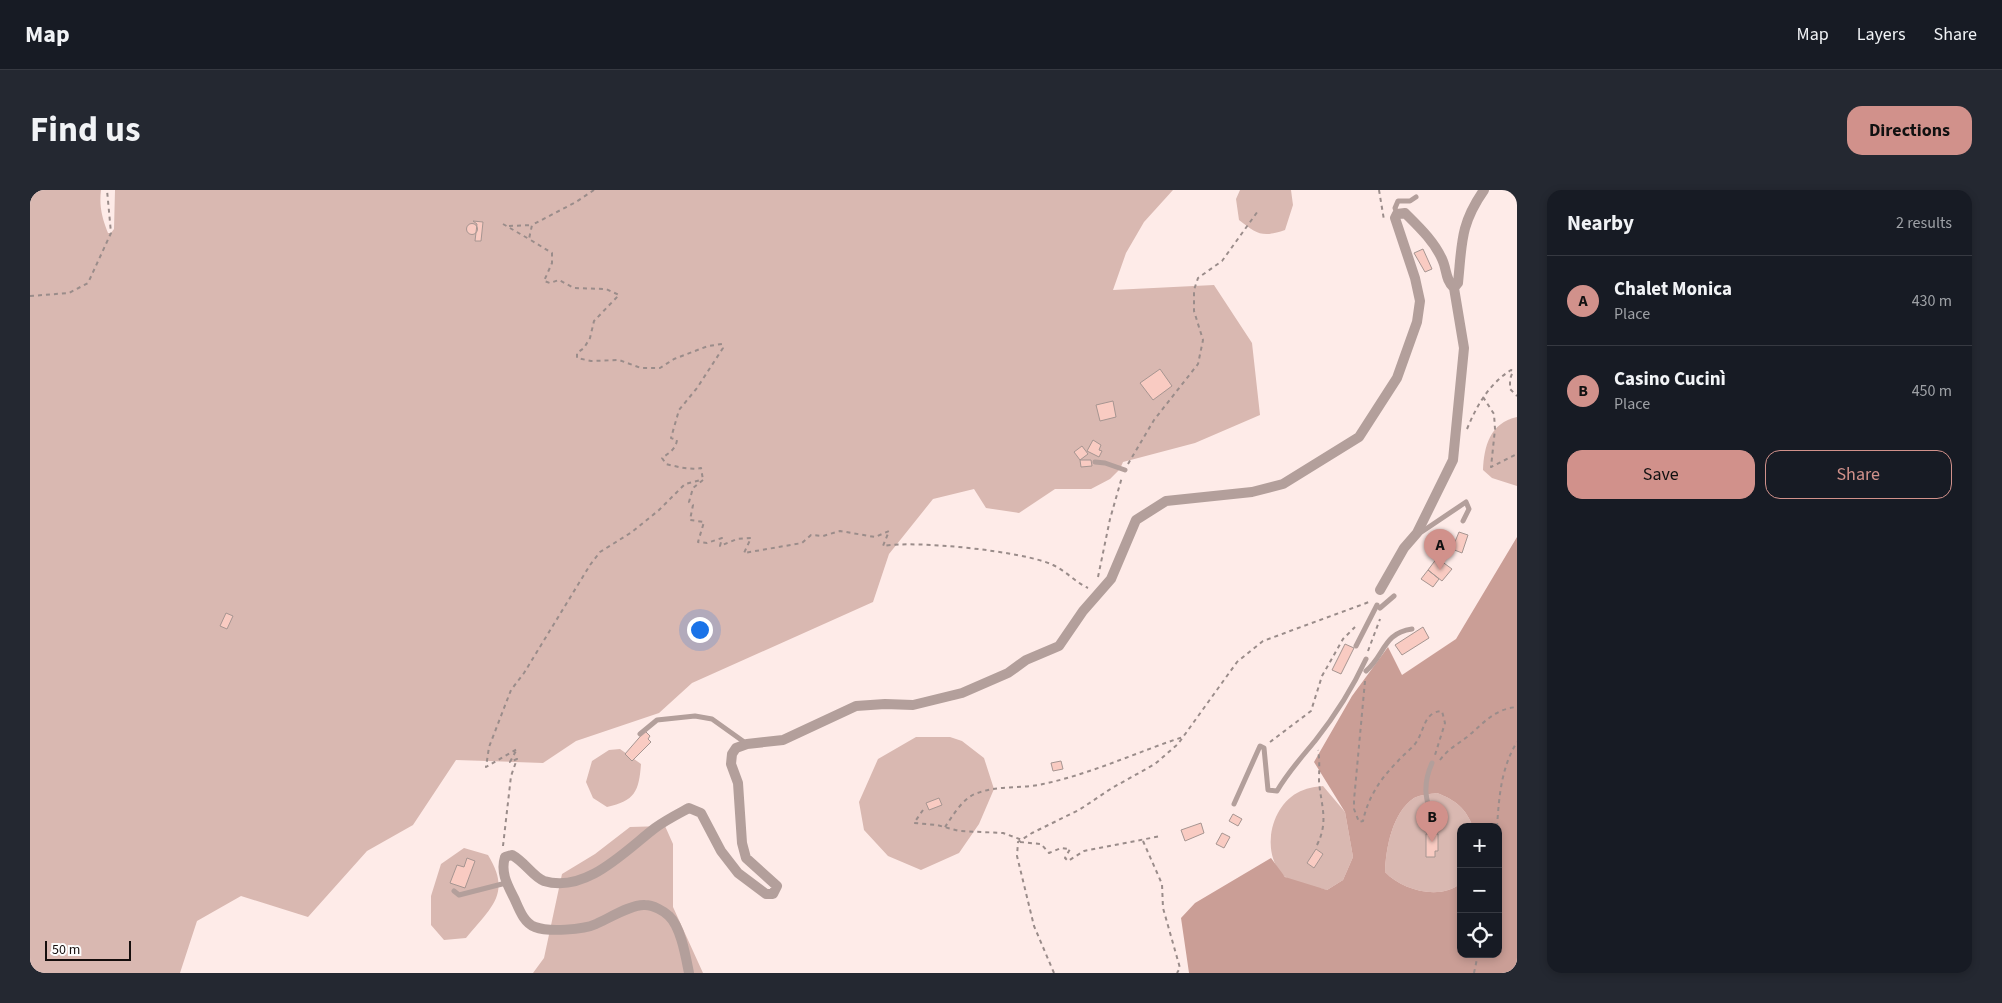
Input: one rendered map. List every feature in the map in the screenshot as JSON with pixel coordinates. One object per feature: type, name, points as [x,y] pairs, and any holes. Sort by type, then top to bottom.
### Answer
[{"type":"street","points":[[1454,288],[1458,283],[1463,230],[1472,207],[1484,190]]},
{"type":"street","points":[[689,973],[681,939],[670,916],[658,909],[644,905],[612,916],[594,925],[576,929],[534,927],[523,917],[506,883],[502,865],[505,857],[512,855],[523,860],[538,878],[547,882],[563,884],[580,880],[604,867],[658,826],[689,808],[701,813],[720,851],[738,873],[766,894],[773,894],[777,886],[746,858],[742,843],[738,783],[731,764],[732,754],[736,748],[747,744],[783,740],[856,706],[913,705],[962,694],[1008,673],[1026,660],[1059,646],[1083,611],[1111,579],[1136,520],[1166,501],[1252,492],[1283,484],[1359,437],[1397,378],[1417,322],[1420,301],[1415,278],[1395,218],[1397,214],[1405,214],[1426,233],[1442,259],[1449,284],[1454,288],[1464,348],[1453,460],[1415,535],[1404,548],[1380,590]]},
{"type":"lane","points":[[1397,214],[1395,208],[1398,201],[1410,201],[1416,197]]},
{"type":"lane","points":[[1094,462],[1105,463],[1125,470]]},
{"type":"lane","points":[[1415,535],[1466,502],[1469,509],[1463,520]]},
{"type":"lane","points":[[1356,646],[1378,606],[1394,596]]},
{"type":"lane","points":[[1366,671],[1384,644],[1398,631],[1412,629]]},
{"type":"lane","points":[[1234,804],[1260,746],[1264,748],[1268,790],[1272,792],[1277,791],[1288,771],[1316,740],[1366,659]]},
{"type":"lane","points":[[640,734],[657,720],[695,716],[712,719],[747,744]]},
{"type":"lane","points":[[1432,764],[1427,779],[1426,800],[1436,830]]},
{"type":"lane","points":[[454,891],[459,895],[506,883]]},
{"type":"path","points":[[30,296],[69,293],[88,283],[111,234],[107,190]]},
{"type":"path","points":[[507,226],[532,225],[569,206],[594,190]]},
{"type":"path","points":[[1095,583],[1099,576],[1110,519],[1125,470],[1154,420],[1198,364],[1203,340],[1194,311],[1194,290],[1198,278],[1222,261],[1258,211]]},
{"type":"path","points":[[503,224],[552,253],[552,263],[544,281],[550,283],[559,280],[574,288],[606,289],[619,295],[594,321],[590,338],[577,354],[577,358],[619,360],[641,368],[660,368],[674,359],[708,346],[722,344],[724,348],[697,388],[679,410],[671,438],[677,440],[677,444],[674,449],[662,458],[666,464],[693,470],[702,468],[704,480]]},
{"type":"path","points":[[529,239],[532,225]]},
{"type":"path","points":[[1467,431],[1482,396],[1501,376],[1511,370],[1513,371],[1510,379],[1510,389],[1517,396]]},
{"type":"path","points":[[1482,396],[1494,414],[1495,429],[1491,467],[1517,454]]},
{"type":"path","points":[[704,480],[693,488],[689,502],[693,505],[690,520],[704,522],[698,542],[707,543],[722,538],[720,546],[736,539],[751,538],[744,553],[802,543],[811,535],[823,536],[840,531],[875,537],[889,530],[883,546],[894,544],[921,545],[1018,555],[1052,564],[1092,590]]},
{"type":"path","points":[[503,848],[511,776],[517,759],[510,762],[517,750],[486,767],[489,746],[510,690],[524,673],[590,565],[600,552],[639,527],[685,484],[704,480]]},
{"type":"path","points":[[1018,842],[1079,810],[1112,788],[1155,764],[1183,737],[1237,662],[1263,641],[1371,601]]},
{"type":"path","points":[[1366,659],[1380,621],[1378,606]]},
{"type":"path","points":[[1278,738],[1311,711],[1322,676],[1343,639],[1357,625]]},
{"type":"path","points":[[1366,671],[1354,800],[1354,809],[1359,822],[1363,821],[1374,790],[1397,761],[1415,744],[1429,715],[1435,711],[1442,710],[1445,723],[1432,764],[1437,765],[1446,751],[1468,736],[1488,717],[1506,708],[1517,706]]},
{"type":"path","points":[[944,827],[961,805],[974,794],[1008,787],[1041,784],[1077,775],[1183,737]]},
{"type":"path","points":[[1316,740],[1320,763],[1319,780],[1325,809],[1322,834],[1317,846]]},
{"type":"path","points":[[1497,823],[1498,800],[1506,762],[1517,742]]},
{"type":"path","points":[[923,810],[914,823],[959,831],[1003,833],[1022,840]]},
{"type":"path","points":[[1018,842],[1025,841],[1041,844],[1049,853],[1061,848],[1070,849],[1065,858],[1068,861],[1084,851],[1161,836]]},
{"type":"path","points":[[1143,841],[1162,884],[1163,908],[1180,968],[1177,973]]},
{"type":"path","points":[[1018,842],[1018,856],[1034,926],[1054,973]]},
{"type":"path","points":[[1474,973],[1477,958]]},
{"type":"shaded area","points":[[30,190],[101,190],[100,201],[103,217],[108,233],[111,233],[114,229],[115,190],[1173,190],[1144,222],[1126,253],[1113,290],[1214,285],[1252,343],[1260,415],[1195,443],[1123,462],[1120,469],[1110,479],[1091,489],[1055,489],[1019,513],[986,508],[974,489],[933,499],[889,554],[873,602],[692,683],[659,713],[576,741],[543,763],[456,760],[413,825],[367,851],[308,917],[241,896],[197,921],[180,973],[30,973]]},
{"type":"shaded area","points":[[1240,190],[1291,190],[1293,205],[1285,230],[1271,234],[1260,233],[1239,220],[1236,199]]},
{"type":"shaded area","points":[[1517,417],[1517,486],[1492,478],[1483,470],[1485,452],[1490,437],[1500,424]]},
{"type":"shaded area","points":[[1517,537],[1517,973],[1189,973],[1181,918],[1195,903],[1271,858],[1285,877],[1327,890],[1343,880],[1353,857],[1345,812],[1314,762],[1352,696],[1388,647],[1402,675],[1456,639]],"holes":[[[1437,793],[1454,802],[1463,810],[1471,823],[1502,823],[1502,958],[1457,958],[1457,885],[1443,891],[1422,891],[1401,884],[1385,872],[1387,852],[1395,822],[1406,805],[1416,797]]]},
{"type":"shaded area","points":[[916,737],[950,737],[962,741],[984,758],[994,789],[979,824],[959,853],[921,870],[888,856],[864,830],[859,802],[878,759]]},
{"type":"shaded area","points":[[620,749],[641,764],[639,781],[637,788],[630,798],[624,802],[607,807],[593,798],[586,782],[592,761],[609,750]]},
{"type":"shaded area","points":[[1323,786],[1345,812],[1353,857],[1343,880],[1327,890],[1298,883],[1283,875],[1276,866],[1272,855],[1271,843],[1275,820],[1280,809],[1288,800],[1304,790]]},
{"type":"shaded area","points":[[1437,793],[1449,799],[1463,810],[1471,823],[1457,823],[1457,885],[1443,891],[1432,892],[1411,888],[1401,884],[1385,872],[1389,842],[1395,822],[1406,805],[1414,798]]},
{"type":"shaded area","points":[[665,826],[673,844],[673,907],[703,973],[533,973],[544,958],[562,874],[595,854],[630,827]]},
{"type":"shaded area","points":[[464,848],[488,855],[495,868],[498,890],[490,908],[466,938],[444,940],[431,925],[431,896],[441,864]]},
{"type":"building","points":[[473,221],[483,222],[481,241],[475,241],[477,224]]},
{"type":"building","points":[[472,223],[478,229],[472,235],[466,229]]},
{"type":"building","points":[[1423,249],[1432,269],[1425,272],[1414,253]]},
{"type":"building","points":[[1160,369],[1172,386],[1153,400],[1140,383]]},
{"type":"building","points":[[1113,401],[1116,417],[1100,421],[1096,405]]},
{"type":"building","points":[[1093,440],[1101,445],[1099,450],[1102,451],[1099,457],[1087,451]]},
{"type":"building","points":[[1082,446],[1088,454],[1080,460],[1074,452]]},
{"type":"building","points":[[1080,460],[1091,460],[1092,466],[1081,467]]},
{"type":"building","points":[[1459,532],[1468,535],[1462,553],[1452,549]]},
{"type":"building","points":[[1437,558],[1452,569],[1442,581],[1428,570]]},
{"type":"building","points":[[1428,570],[1439,579],[1433,587],[1421,579]]},
{"type":"building","points":[[226,613],[233,616],[227,629],[220,626]]},
{"type":"building","points":[[1423,627],[1429,638],[1402,655],[1395,645]]},
{"type":"building","points":[[1345,644],[1354,648],[1341,674],[1332,670]]},
{"type":"building","points":[[645,731],[650,736],[648,739],[651,742],[632,761],[625,754]]},
{"type":"building","points":[[1061,761],[1063,769],[1053,771],[1051,763]]},
{"type":"building","points":[[939,798],[942,805],[929,810],[926,803]]},
{"type":"building","points":[[1233,814],[1242,819],[1238,826],[1229,821]]},
{"type":"building","points":[[1201,823],[1204,833],[1185,841],[1181,830]]},
{"type":"building","points":[[1222,833],[1230,837],[1224,848],[1216,844]]},
{"type":"building","points":[[1426,834],[1438,834],[1438,851],[1435,851],[1435,857],[1426,857]]},
{"type":"building","points":[[1316,849],[1323,854],[1314,868],[1307,863]]},
{"type":"building","points":[[467,858],[475,861],[465,888],[450,883],[457,865],[464,867]]},
{"type":"place","name":"Chalet Monica","points":[[1440,570]]},
{"type":"place","name":"Casino Cucinì","points":[[1432,842]]}]
